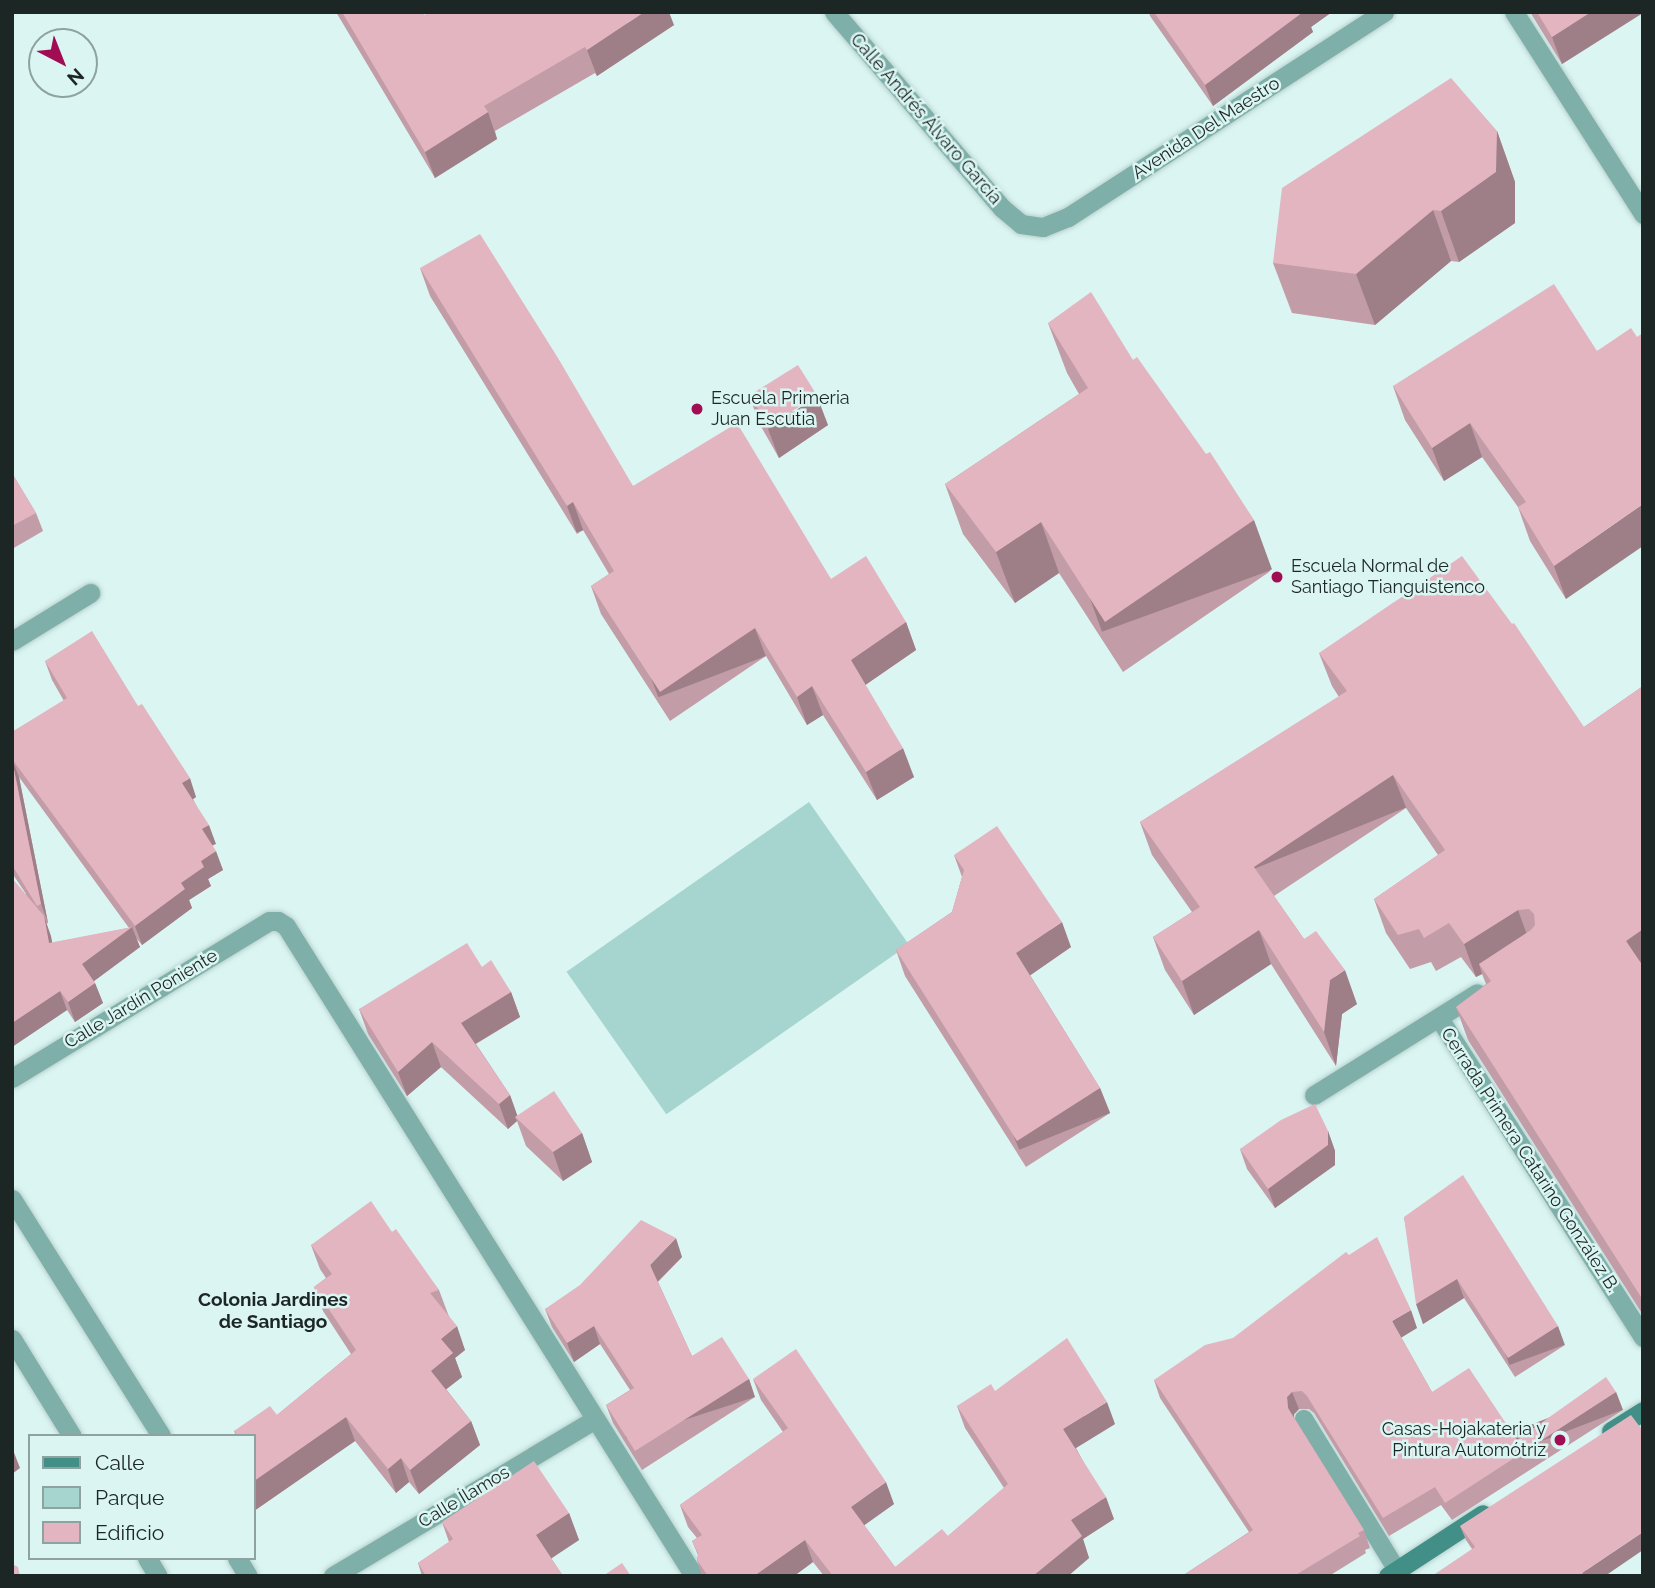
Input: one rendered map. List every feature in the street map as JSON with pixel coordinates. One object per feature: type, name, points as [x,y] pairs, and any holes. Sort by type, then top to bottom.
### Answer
[{"type":"main road","points":[[1593,1443],[1643,1411]]},
{"type":"main road","points":[[1392,1573],[1500,1503]]},
{"type":"street","name":"Calle Andrés Álvaro García","points":[[834,12],[1002,208],[1021,224]]},
{"type":"street","name":"Avenida Del Maestro","points":[[1021,224],[1043,227],[1068,217],[1384,12]]},
{"type":"street","points":[[1514,12],[1643,215]]},
{"type":"street","points":[[12,641],[90,593]]},
{"type":"street","name":"Calle Jardín Poniente","points":[[12,1077],[269,921],[278,921],[286,926],[595,1419]]},
{"type":"street","points":[[1314,1095],[1493,982]]},
{"type":"street","name":"Cerrada Primera Catarino González B.","points":[[1439,1018],[1643,1337]]},
{"type":"street","points":[[12,1199],[159,1434]]},
{"type":"street","points":[[12,1339],[71,1434]]},
{"type":"street","points":[[595,1419],[694,1576]]},
{"type":"street","name":"Calle Ílamos","points":[[332,1576],[595,1419]]},
{"type":"street","points":[[148,1560],[158,1576]]},
{"type":"street","points":[[238,1560],[248,1576]]},
{"type":"lane","points":[[1304,1419],[1392,1573]]},
{"type":"green space","points":[[809,802],[909,945],[666,1114],[567,972]]},
{"type":"building","points":[[342,12],[422,12],[424,15],[429,12],[644,12],[587,50],[585,47],[484,106],[488,112],[425,152]]},
{"type":"building","points":[[1154,12],[1303,12],[1205,85]]},
{"type":"building","points":[[1537,12],[1591,12],[1552,37]]},
{"type":"building","points":[[1451,78],[1497,131],[1496,172],[1441,211],[1433,210],[1356,274],[1273,263],[1282,188]]},
{"type":"building","points":[[480,234],[558,358],[633,486],[737,423],[831,579],[866,556],[906,622],[851,660],[903,748],[866,772],[812,686],[797,697],[755,628],[660,692],[591,586],[614,571],[573,502],[567,506],[420,268]]},
{"type":"building","points":[[1554,284],[1597,351],[1631,328],[1637,337],[1643,333],[1643,504],[1554,566],[1518,507],[1526,502],[1470,423],[1432,448],[1393,386]]},
{"type":"building","points":[[1091,292],[1133,360],[1137,357],[1206,454],[1210,452],[1254,520],[1105,622],[1041,522],[996,552],[945,484],[1088,388],[1048,323]]},
{"type":"building","points":[[798,365],[817,396],[769,426],[750,395]]},
{"type":"building","points":[[12,473],[36,513],[12,526]]},
{"type":"building","points":[[1462,556],[1512,624],[1514,623],[1584,727],[1643,686],[1643,929],[1626,941],[1643,966],[1643,1313],[1641,1297],[1456,1007],[1491,981],[1479,964],[1531,930],[1535,925],[1534,914],[1529,909],[1518,910],[1464,944],[1449,923],[1424,938],[1419,929],[1398,935],[1374,899],[1445,850],[1393,775],[1254,867],[1304,939],[1316,931],[1345,970],[1330,980],[1324,1032],[1259,930],[1182,981],[1153,937],[1200,907],[1140,822],[1347,691],[1319,653]]},
{"type":"building","points":[[92,631],[138,706],[142,704],[190,778],[182,783],[209,825],[202,829],[216,851],[201,861],[204,867],[181,883],[185,889],[135,926],[12,759],[12,732],[67,698],[45,661]]},
{"type":"building","points":[[12,760],[41,904],[37,906],[12,865]]},
{"type":"building","points":[[997,826],[1062,922],[1016,953],[1100,1088],[1017,1141],[896,950],[952,912],[964,870],[954,855]]},
{"type":"building","points":[[12,878],[44,916],[49,943],[132,927],[82,964],[95,983],[68,1002],[60,991],[12,1023]]},
{"type":"building","points":[[467,943],[482,967],[491,960],[511,992],[461,1023],[510,1095],[499,1104],[432,1042],[398,1072],[359,1009]]},
{"type":"building","points":[[554,1091],[582,1133],[553,1152],[515,1117]]},
{"type":"building","points":[[1315,1104],[1328,1131],[1328,1145],[1268,1189],[1240,1149],[1281,1120]]},
{"type":"building","points":[[1463,1175],[1558,1326],[1508,1358],[1457,1279],[1416,1304],[1404,1217]]},
{"type":"building","points":[[371,1201],[392,1232],[396,1229],[439,1290],[430,1293],[457,1326],[441,1339],[453,1353],[431,1371],[471,1421],[410,1470],[401,1458],[388,1469],[346,1417],[256,1480],[256,1434],[236,1434],[234,1431],[270,1406],[277,1415],[356,1350],[314,1287],[332,1274],[311,1245]]},
{"type":"building","points":[[641,1220],[676,1238],[650,1265],[692,1356],[722,1337],[749,1379],[635,1451],[606,1405],[634,1388],[594,1326],[567,1343],[545,1309],[580,1285]]},
{"type":"building","points":[[1377,1237],[1411,1310],[1392,1321],[1432,1392],[1469,1368],[1517,1440],[1606,1377],[1616,1392],[1445,1503],[1435,1487],[1383,1518],[1307,1396],[1302,1391],[1292,1392],[1287,1397],[1288,1408],[1364,1530],[1358,1533],[1360,1536],[1294,1576],[1182,1576],[1253,1530],[1154,1380],[1205,1345],[1233,1338],[1346,1252],[1349,1255]]},
{"type":"building","points":[[1067,1338],[1107,1402],[1063,1429],[1106,1497],[1071,1520],[1082,1536],[1033,1576],[833,1576],[805,1540],[754,1576],[708,1576],[697,1560],[698,1553],[692,1541],[702,1535],[680,1505],[788,1428],[753,1379],[796,1349],[886,1482],[851,1507],[895,1567],[942,1529],[948,1536],[1008,1484],[957,1406],[991,1384],[995,1391]]},
{"type":"building","points":[[1631,1415],[1643,1431],[1643,1532],[1582,1573],[1584,1576],[1432,1576],[1475,1547],[1460,1526]]},
{"type":"building","points":[[534,1461],[569,1513],[536,1535],[563,1576],[426,1576],[418,1563],[453,1539],[442,1522]]},
{"type":"building","points":[[622,1563],[631,1576],[603,1576]]},
{"type":"building","points":[[12,1564],[18,1567],[20,1576],[12,1576]]},
{"type":"place","name":"Escuela Primeria Juan Escutia","points":[[697,409]]},
{"type":"place","name":"Escuela Normal de Santiago Tianguistenco","points":[[1277,577]]},
{"type":"place","name":"Casas-Hojakateria y Pintura Automótriz","points":[[1560,1440]]},
{"type":"district","name":"Colonia Jardines de Santiago","points":[[273,1311]]}]
